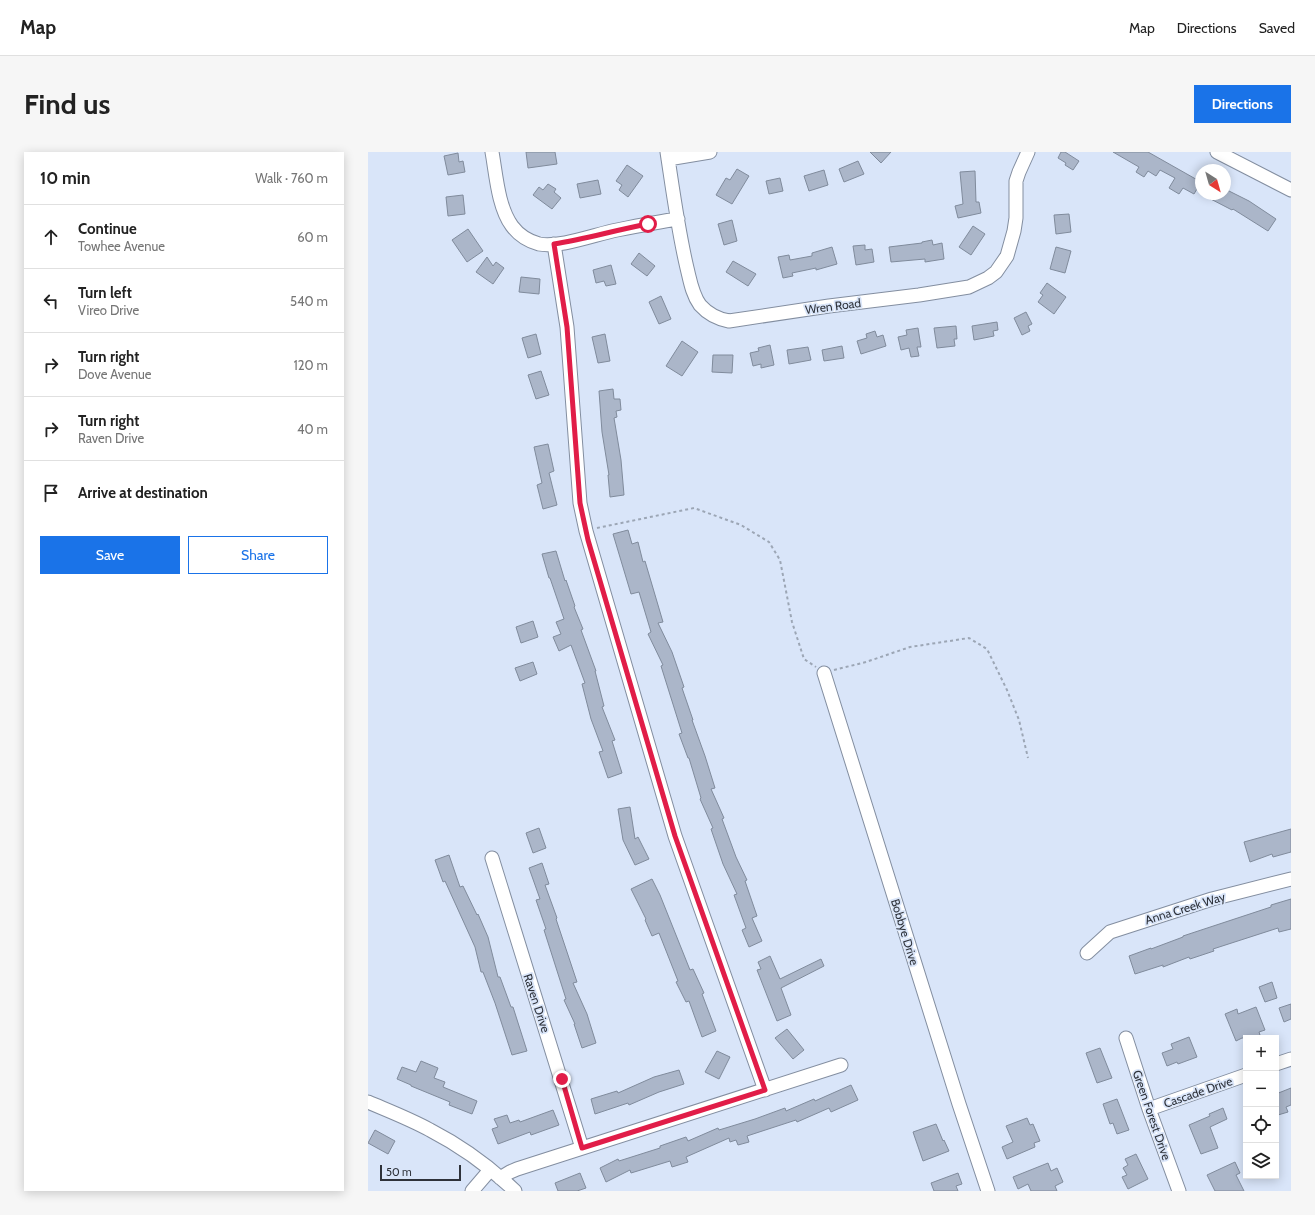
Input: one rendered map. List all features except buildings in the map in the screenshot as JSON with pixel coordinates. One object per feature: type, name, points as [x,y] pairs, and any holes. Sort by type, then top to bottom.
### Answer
[{"type":"street","points":[[492,152],[503,206],[512,225],[524,237],[531,241],[548,245],[573,241],[616,230],[678,219]]},
{"type":"street","points":[[667,156],[710,152]]},
{"type":"street","name":"Wren Road","points":[[667,156],[683,252],[692,289],[696,298],[707,312],[723,320],[729,321],[969,287],[979,283],[996,272],[1007,256],[1016,218],[1016,181],[1028,152]]},
{"type":"street","points":[[1217,152],[1291,190]]},
{"type":"street","points":[[554,244],[567,327],[580,503],[586,531],[673,829],[765,1090]]},
{"type":"street","name":"Bobbye Drive","points":[[824,673],[959,1104],[988,1191]]},
{"type":"street","name":"Raven Drive","points":[[492,858],[582,1148]]},
{"type":"street","name":"Anna Creek Way","points":[[1087,953],[1110,932],[1212,899],[1291,879]]},
{"type":"street","name":"Green Forest Drive","points":[[1126,1038],[1149,1109],[1180,1191]]},
{"type":"street","points":[[1279,1063],[1291,1059]]},
{"type":"street","points":[[500,1178],[517,1169],[841,1065]]},
{"type":"street","name":"Cascade Drive","points":[[1149,1109],[1243,1076]]},
{"type":"street","points":[[368,1102],[408,1119],[467,1151],[515,1191]]},
{"type":"street","points":[[472,1191],[490,1170]]},
{"type":"path","points":[[586,531],[694,508],[741,525],[769,542],[780,560],[792,622],[804,659],[824,673],[866,662],[910,647],[969,638],[987,649],[1007,690],[1019,720],[1028,758]]},
{"type":"route","points":[[562,1079],[582,1148],[765,1090],[666,809],[588,540],[580,503],[567,327],[554,244],[648,224]]}]
